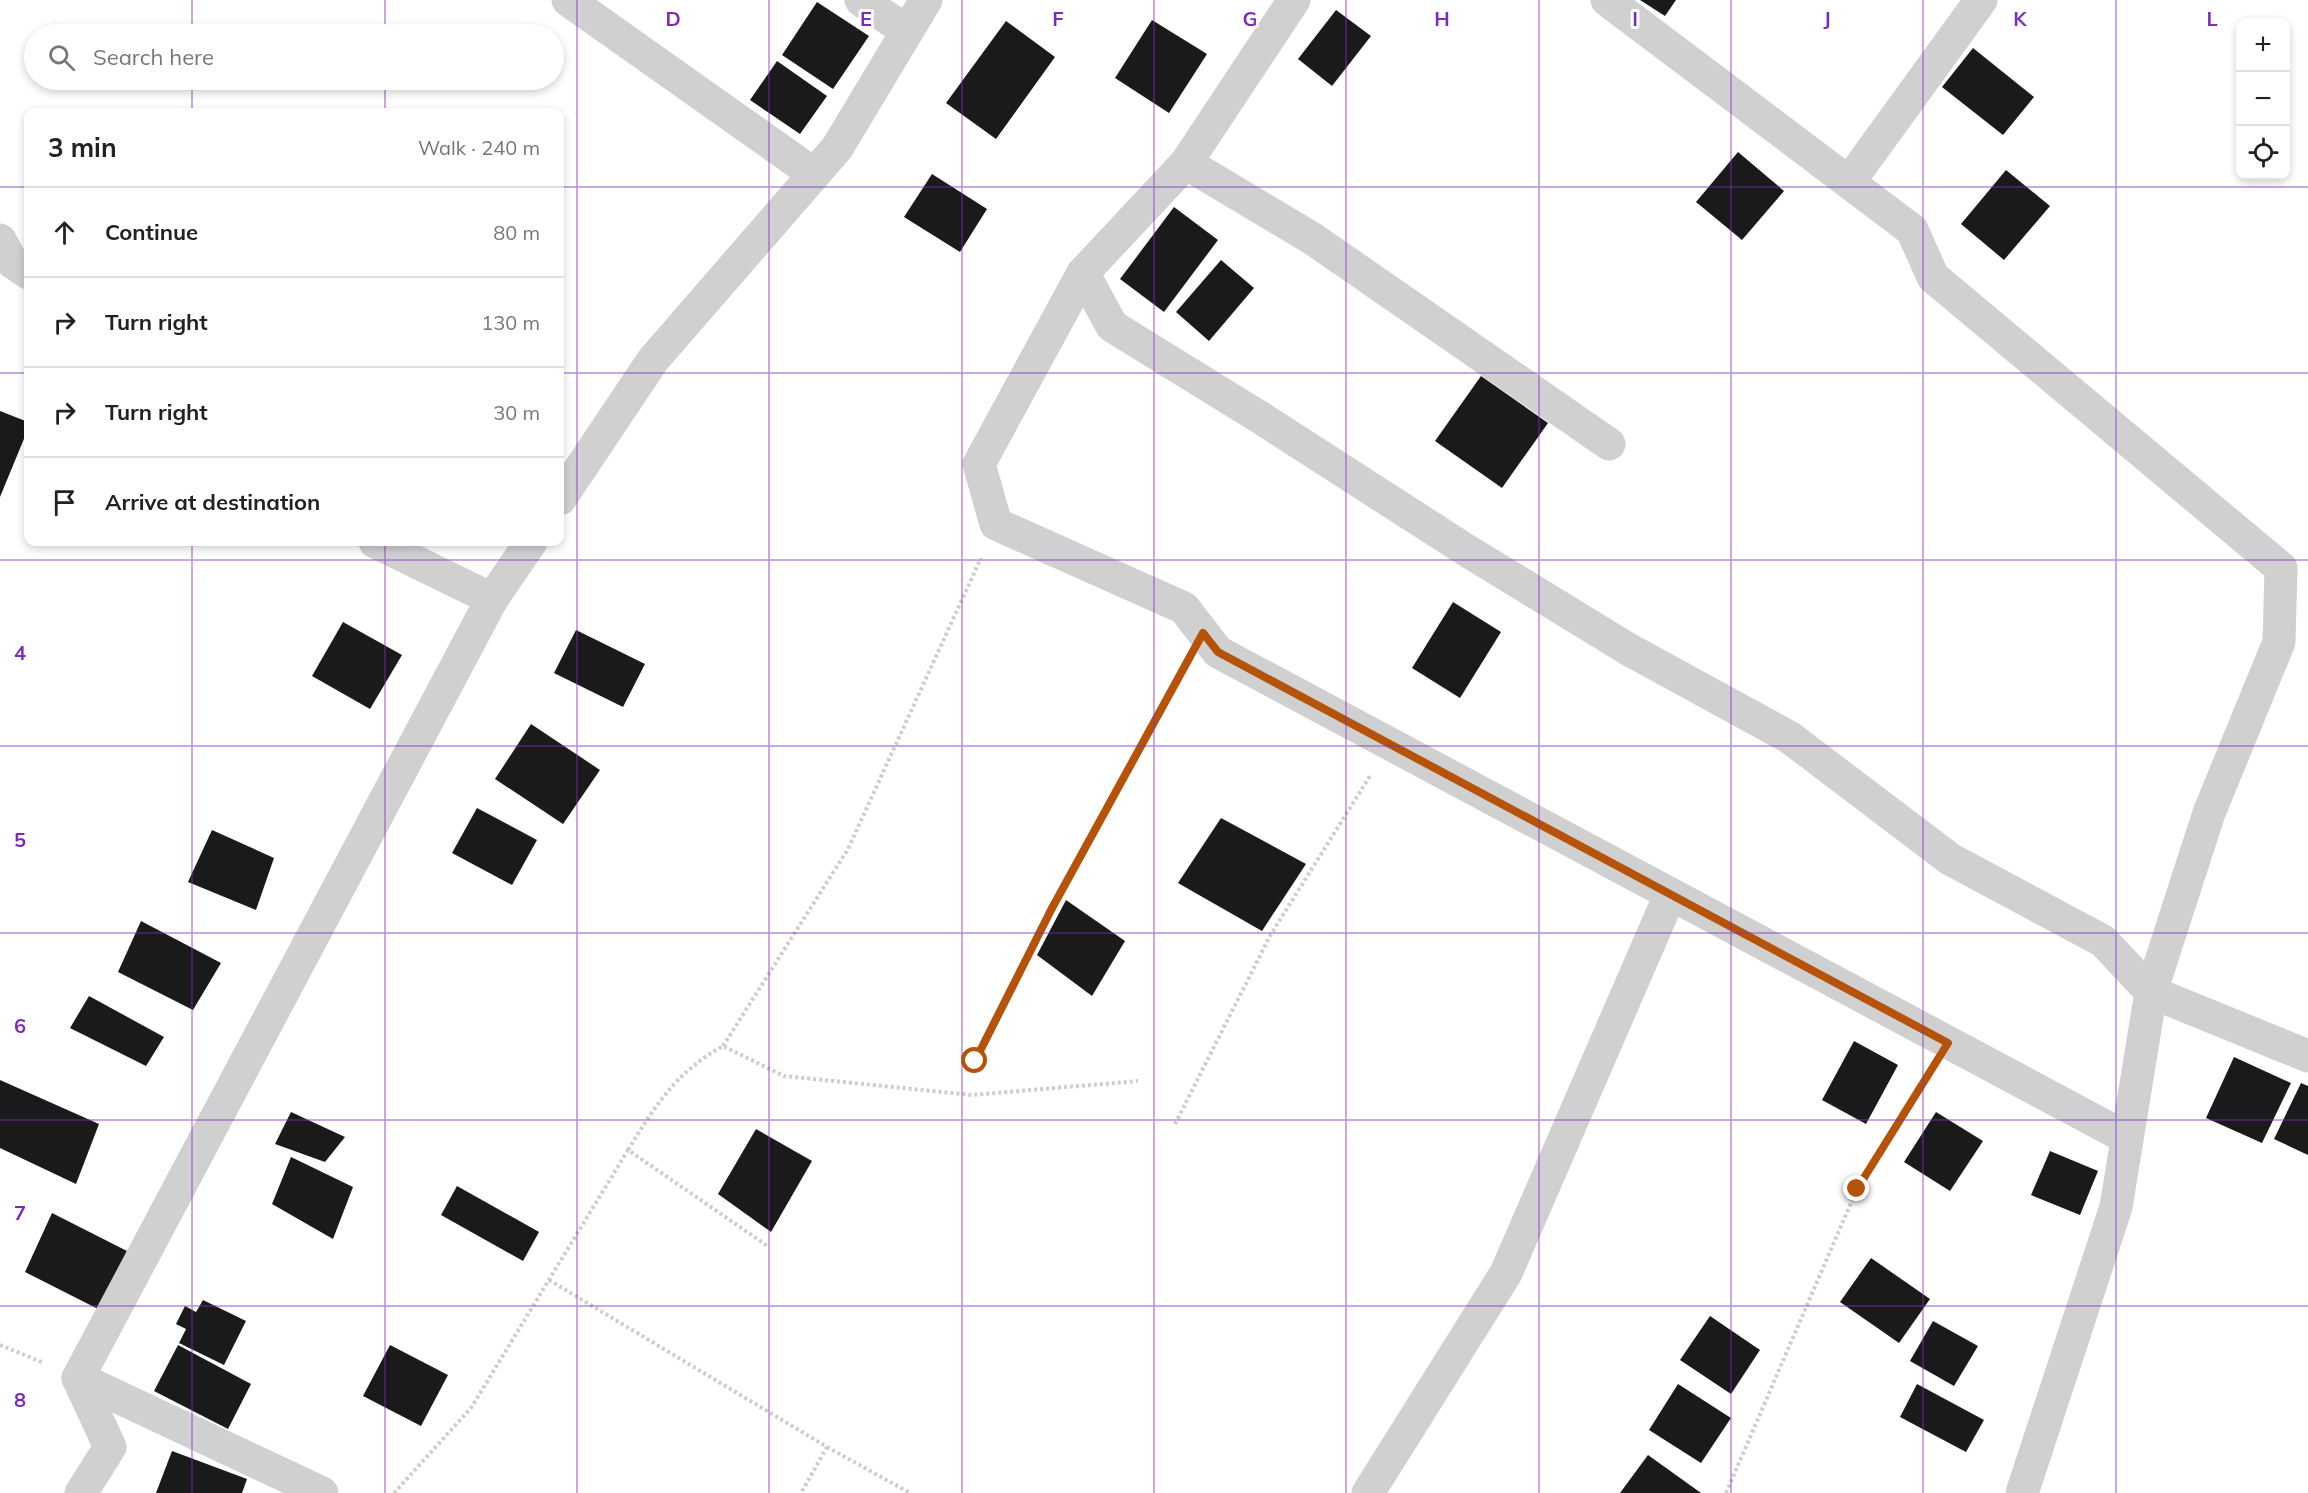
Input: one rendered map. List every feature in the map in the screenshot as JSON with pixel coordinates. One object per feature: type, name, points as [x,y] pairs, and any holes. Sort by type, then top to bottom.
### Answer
[{"type":"street","points":[[568,0],[814,174]]},
{"type":"street","points":[[861,0],[907,31]]},
{"type":"street","points":[[564,493],[653,360],[837,148],[926,0]]},
{"type":"street","points":[[1294,0],[1186,163],[1083,273],[979,464],[996,524],[1184,608],[1218,652],[2127,1138]]},
{"type":"street","points":[[1607,0],[1912,230],[1932,277],[2281,568],[2279,642],[2209,813],[2151,992],[2116,1207],[2022,1493]]},
{"type":"street","points":[[1849,182],[1981,0]]},
{"type":"street","points":[[1186,163],[1313,239],[1609,444]]},
{"type":"street","points":[[0,240],[12,262],[24,270]]},
{"type":"street","points":[[1083,273],[1112,326],[1516,581],[1628,649],[1788,737],[1950,859],[2103,940],[2151,992],[2308,1056]]},
{"type":"street","points":[[383,546],[492,598]]},
{"type":"street","points":[[78,1378],[492,598],[528,546]]},
{"type":"street","points":[[1368,1493],[1506,1273],[1670,895]]},
{"type":"street","points":[[78,1378],[110,1446],[81,1493]]},
{"type":"street","points":[[78,1378],[322,1493]]},
{"type":"path","points":[[394,1493],[471,1408],[660,1098],[702,1058],[723,1046],[848,849],[996,524]]},
{"type":"path","points":[[975,1061],[1051,910],[1203,633]]},
{"type":"path","points":[[1175,1124],[1271,934],[1389,745]]},
{"type":"path","points":[[1726,1493],[1857,1189],[1948,1043]]},
{"type":"path","points":[[723,1046],[784,1076],[972,1095],[1138,1081]]},
{"type":"path","points":[[628,1150],[769,1246]]},
{"type":"path","points":[[549,1280],[827,1447],[910,1493]]},
{"type":"path","points":[[0,1345],[78,1378]]},
{"type":"path","points":[[801,1493],[827,1447]]},
{"type":"building","points":[[1640,0],[1676,0],[1665,16]]},
{"type":"building","points":[[817,2],[869,36],[833,89],[782,55]]},
{"type":"building","points":[[1336,10],[1371,36],[1332,86],[1298,59]]},
{"type":"building","points":[[1152,20],[1207,54],[1169,113],[1115,78]]},
{"type":"building","points":[[1006,21],[1055,57],[996,139],[946,103]]},
{"type":"building","points":[[1973,48],[2034,97],[2003,135],[1942,87]]},
{"type":"building","points":[[777,61],[827,96],[800,134],[750,100]]},
{"type":"building","points":[[1738,152],[1784,191],[1742,240],[1696,202]]},
{"type":"building","points":[[2006,170],[2050,206],[2004,260],[1961,224]]},
{"type":"building","points":[[932,174],[987,209],[960,252],[904,217]]},
{"type":"building","points":[[1174,207],[1218,240],[1164,312],[1120,279]]},
{"type":"building","points":[[1221,260],[1254,288],[1209,341],[1176,312]]},
{"type":"building","points":[[1481,376],[1548,423],[1502,488],[1435,441]]},
{"type":"building","points":[[0,411],[24,420],[24,439],[0,497]]},
{"type":"building","points":[[1453,602],[1501,632],[1460,698],[1412,668]]},
{"type":"building","points":[[343,622],[402,655],[370,709],[312,676]]},
{"type":"building","points":[[576,630],[645,664],[623,707],[554,673]]},
{"type":"building","points":[[531,724],[600,770],[563,824],[495,779]]},
{"type":"building","points":[[477,808],[537,840],[512,885],[452,853]]},
{"type":"building","points":[[1221,818],[1306,864],[1262,931],[1178,883]]},
{"type":"building","points":[[212,830],[274,858],[256,910],[188,882]]},
{"type":"building","points":[[1066,900],[1125,941],[1092,996],[1037,955]]},
{"type":"building","points":[[141,921],[221,963],[193,1010],[118,972]]},
{"type":"building","points":[[89,996],[164,1037],[146,1066],[70,1028]]},
{"type":"building","points":[[1854,1041],[1898,1065],[1866,1124],[1822,1100]]},
{"type":"building","points":[[2234,1057],[2291,1083],[2262,1143],[2206,1118]]},
{"type":"building","points":[[0,1080],[99,1124],[76,1184],[0,1148]]},
{"type":"building","points":[[2301,1083],[2308,1086],[2308,1155],[2274,1139]]},
{"type":"building","points":[[291,1112],[345,1137],[325,1162],[275,1144]]},
{"type":"building","points":[[1936,1112],[1983,1141],[1950,1191],[1904,1162]]},
{"type":"building","points":[[756,1129],[812,1161],[771,1232],[718,1194]]},
{"type":"building","points":[[2050,1151],[2098,1171],[2080,1215],[2031,1195]]},
{"type":"building","points":[[291,1157],[353,1187],[333,1239],[272,1204]]},
{"type":"building","points":[[457,1186],[539,1232],[523,1261],[441,1215]]},
{"type":"building","points":[[52,1213],[127,1251],[104,1312],[25,1272]]},
{"type":"building","points":[[1871,1258],[1930,1299],[1899,1343],[1840,1302]]},
{"type":"building","points":[[203,1300],[246,1321],[224,1365],[179,1343],[186,1329],[176,1324],[185,1306],[196,1312]]},
{"type":"building","points":[[1710,1316],[1760,1350],[1731,1394],[1680,1360]]},
{"type":"building","points":[[1933,1321],[1978,1346],[1954,1386],[1910,1361]]},
{"type":"building","points":[[178,1345],[251,1384],[228,1429],[154,1391]]},
{"type":"building","points":[[390,1345],[448,1375],[421,1426],[363,1396]]},
{"type":"building","points":[[1678,1384],[1731,1418],[1701,1463],[1649,1430]]},
{"type":"building","points":[[1917,1384],[1984,1420],[1966,1452],[1900,1417]]},
{"type":"building","points":[[172,1451],[247,1479],[242,1493],[156,1493]]},
{"type":"building","points":[[1648,1455],[1701,1493],[1620,1493]]},
{"type":"route","points":[[975,1061],[1051,910],[1203,633],[1218,652],[1948,1043],[1857,1189]]}]
